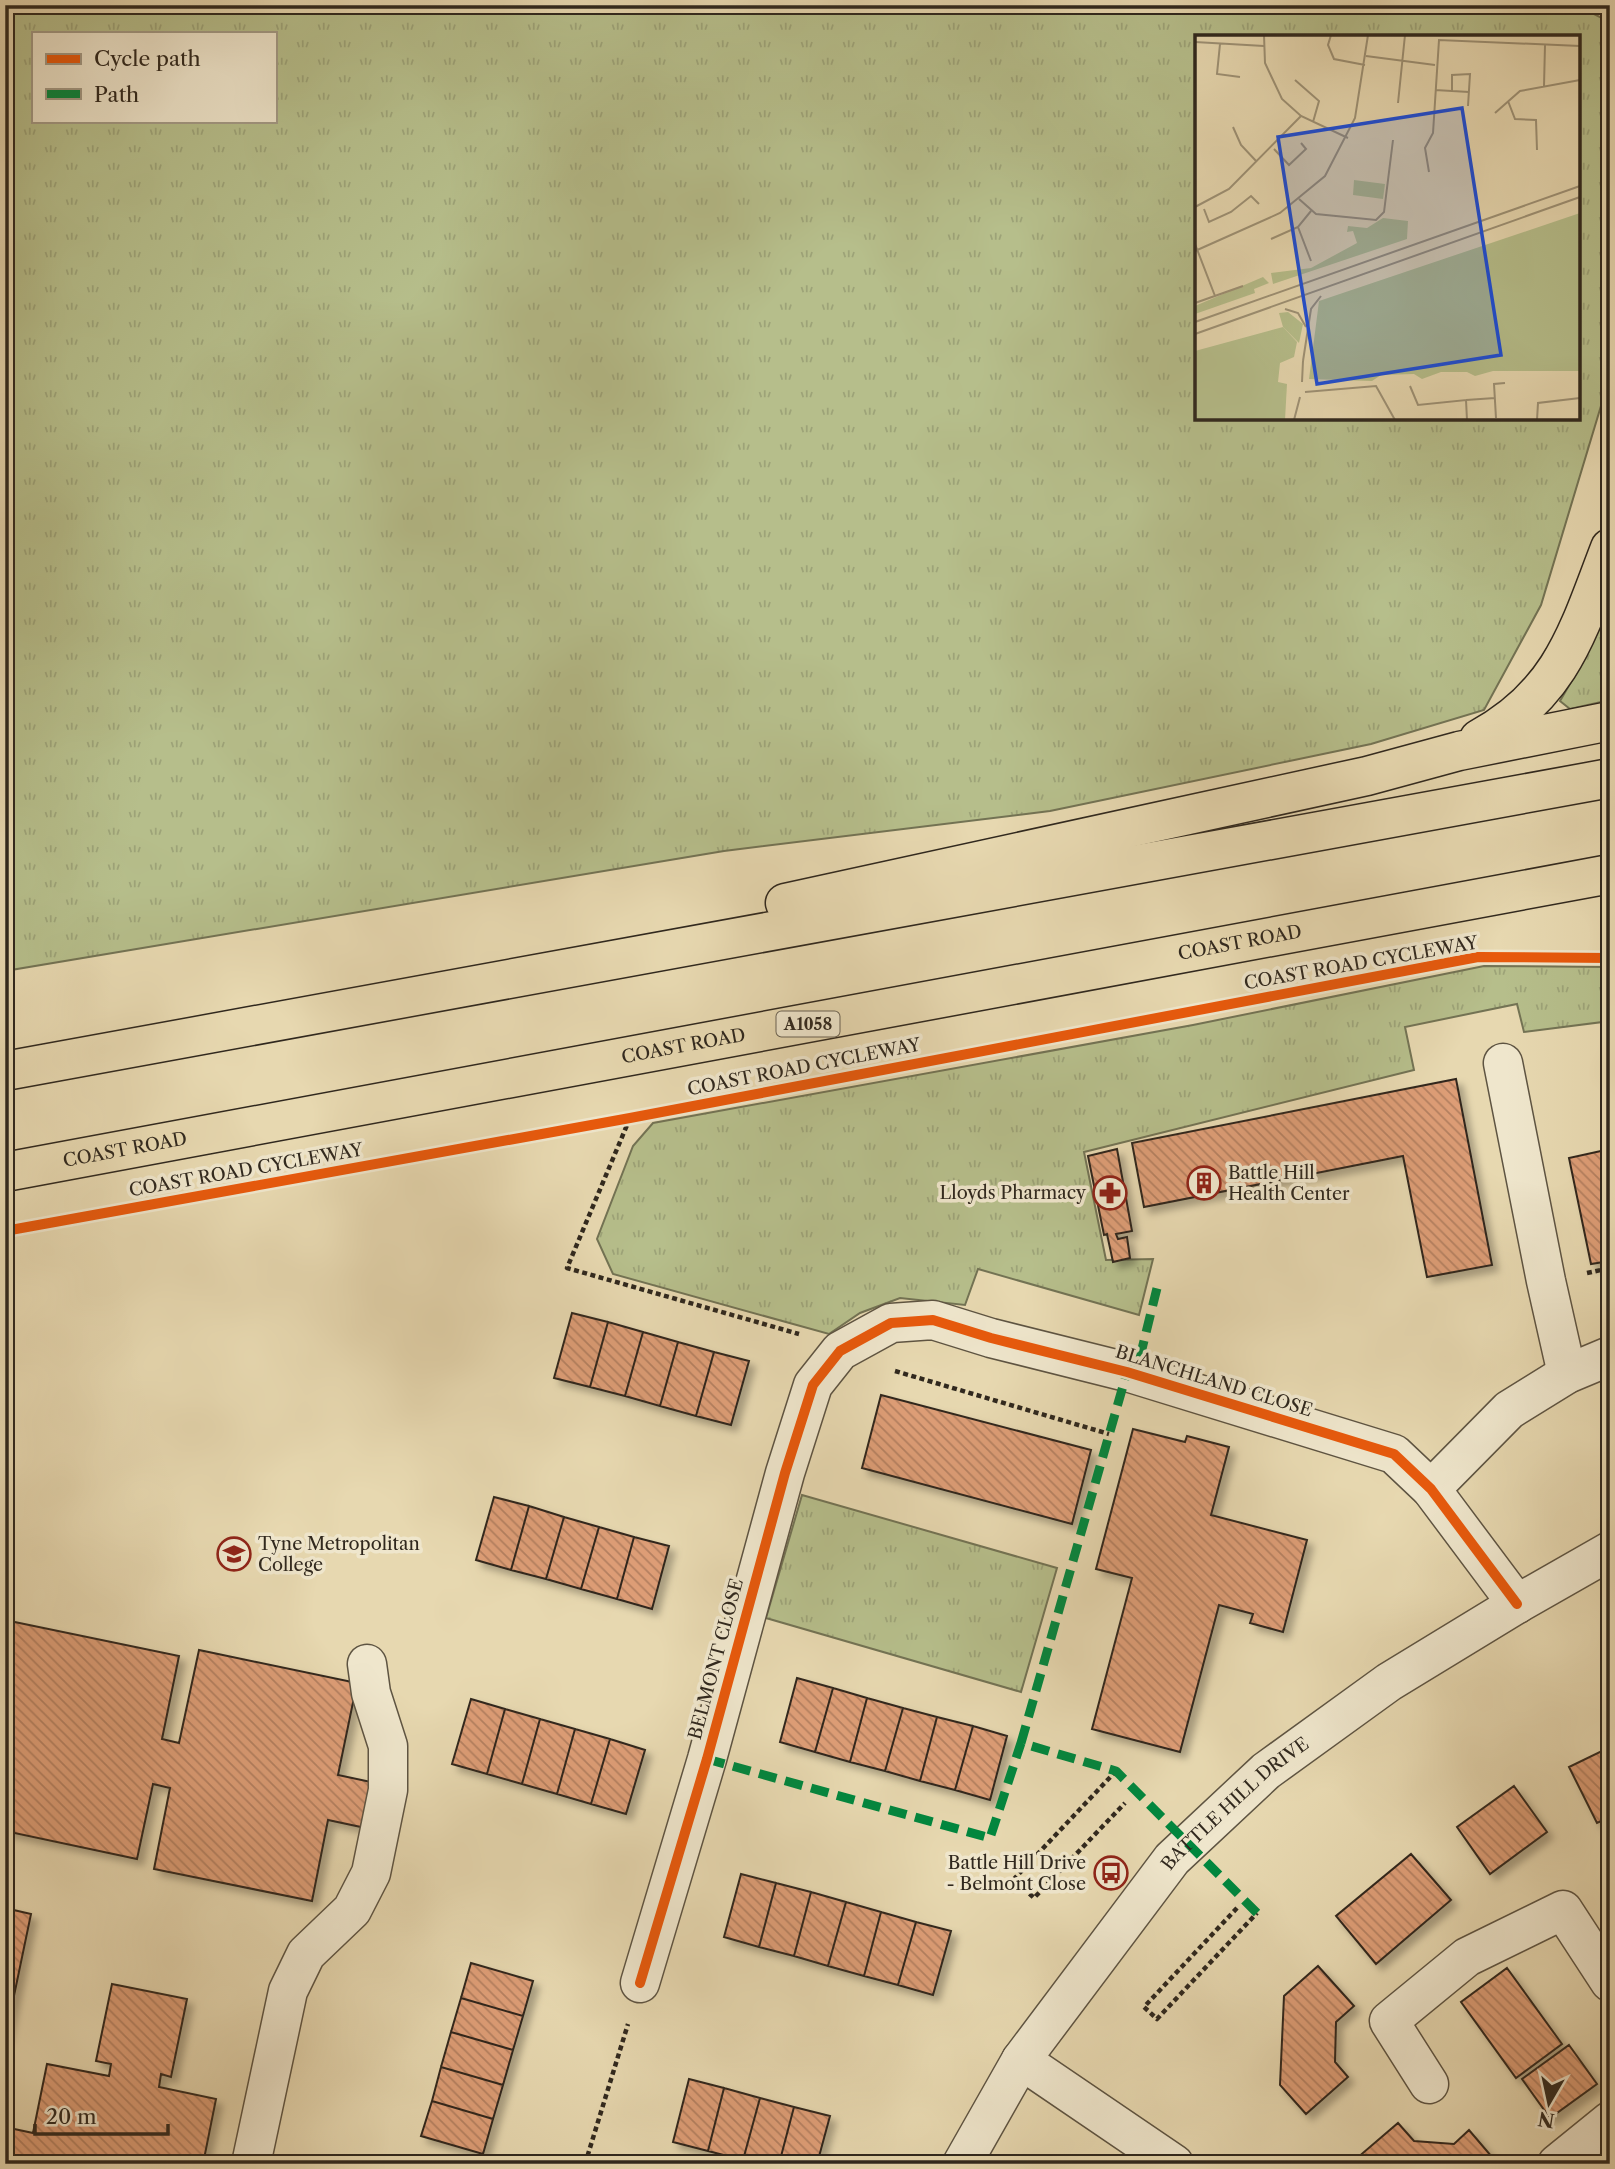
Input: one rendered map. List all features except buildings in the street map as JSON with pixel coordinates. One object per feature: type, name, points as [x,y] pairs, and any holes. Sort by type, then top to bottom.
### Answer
[{"type":"highway","points":[[1459,751],[1505,726],[1531,704],[1549,683],[1583,619],[1610,548]]},
{"type":"highway","points":[[68,1059],[1367,776],[1459,751],[1610,722]]},
{"type":"highway","points":[[5,1071],[1610,778]]},
{"type":"highway","name":"COAST ROAD","points":[[5,1172],[1610,874]]},
{"type":"street","points":[[1503,1063],[1567,1374]]},
{"type":"street","name":"BLANCHLAND CLOSE","points":[[840,1351],[891,1323],[933,1320],[991,1338],[1127,1372],[1394,1454],[1431,1489],[1517,1604]]},
{"type":"street","name":"BELMONT CLOSE","points":[[640,1983],[707,1759],[785,1473],[813,1385],[840,1351]]},
{"type":"street","points":[[1431,1489],[1508,1410],[1567,1374],[1610,1356]]},
{"type":"street","name":"BATTLE HILL DRIVE","points":[[962,2164],[1021,2060],[1172,1859],[1197,1834],[1266,1770],[1388,1682],[1610,1551]]},
{"type":"street","points":[[251,2164],[288,1991],[306,1954],[352,1910],[371,1873],[388,1790],[388,1746],[371,1693],[368,1664]]},
{"type":"street","points":[[1429,2084],[1389,2021],[1467,1957],[1563,1910],[1610,1982]]},
{"type":"street","points":[[1021,2060],[1174,2164]]},
{"type":"street","points":[[1557,2164],[1610,2121]]},
{"type":"path","points":[[617,1121],[644,1116]]},
{"type":"path","points":[[630,1118],[567,1268],[824,1341],[859,1360],[1109,1434]]},
{"type":"path","points":[[1116,1771],[1014,1879],[1034,1898],[1125,1803]]},
{"type":"path","points":[[1237,1908],[1144,2007],[1157,2019],[1258,1913]]},
{"type":"path","points":[[585,2164],[640,1983]]},
{"type":"green space","points":[[5,5],[1535,5],[1592,13],[1610,22],[1610,376],[1541,605],[1484,710],[1371,744],[1050,811],[724,851],[5,971]]},
{"type":"green space","points":[[1610,587],[1610,700],[1570,709],[1560,701],[1578,670]]},
{"type":"green space","points":[[1484,966],[1610,967],[1610,1021],[1524,1032],[1517,1004],[1405,1027],[1414,1070],[1084,1152],[1106,1260],[1153,1259],[1139,1315],[978,1269],[965,1305],[900,1298],[860,1313],[829,1334],[613,1274],[597,1239],[633,1146],[653,1123],[1193,1025]]},
{"type":"green space","points":[[802,1495],[1057,1568],[1021,1692],[766,1618]]},
{"type":"marked path","points":[[1021,1743],[1127,1372],[1139,1361],[1158,1284]]},
{"type":"marked path","points":[[707,1759],[990,1838],[1021,1743],[1116,1771],[1257,1913]]},
{"type":"cycle path","name":"COAST ROAD CYCLEWAY","points":[[5,1231],[630,1118],[1478,957],[1610,958]]},
{"type":"cycle path","points":[[640,1983],[707,1759],[785,1473],[813,1385],[840,1351],[891,1323],[933,1320],[991,1338],[1127,1372],[1394,1454],[1431,1489],[1517,1604]]},
{"type":"place","name":"Battle Hill Health Center","points":[[1204,1183]]},
{"type":"place","name":"Lloyds Pharmacy","points":[[1110,1193]]},
{"type":"place","name":"Tyne Metropolitan College","points":[[234,1554]]},
{"type":"place","name":"Battle Hill Drive - Belmont Close","points":[[1111,1873]]}]
